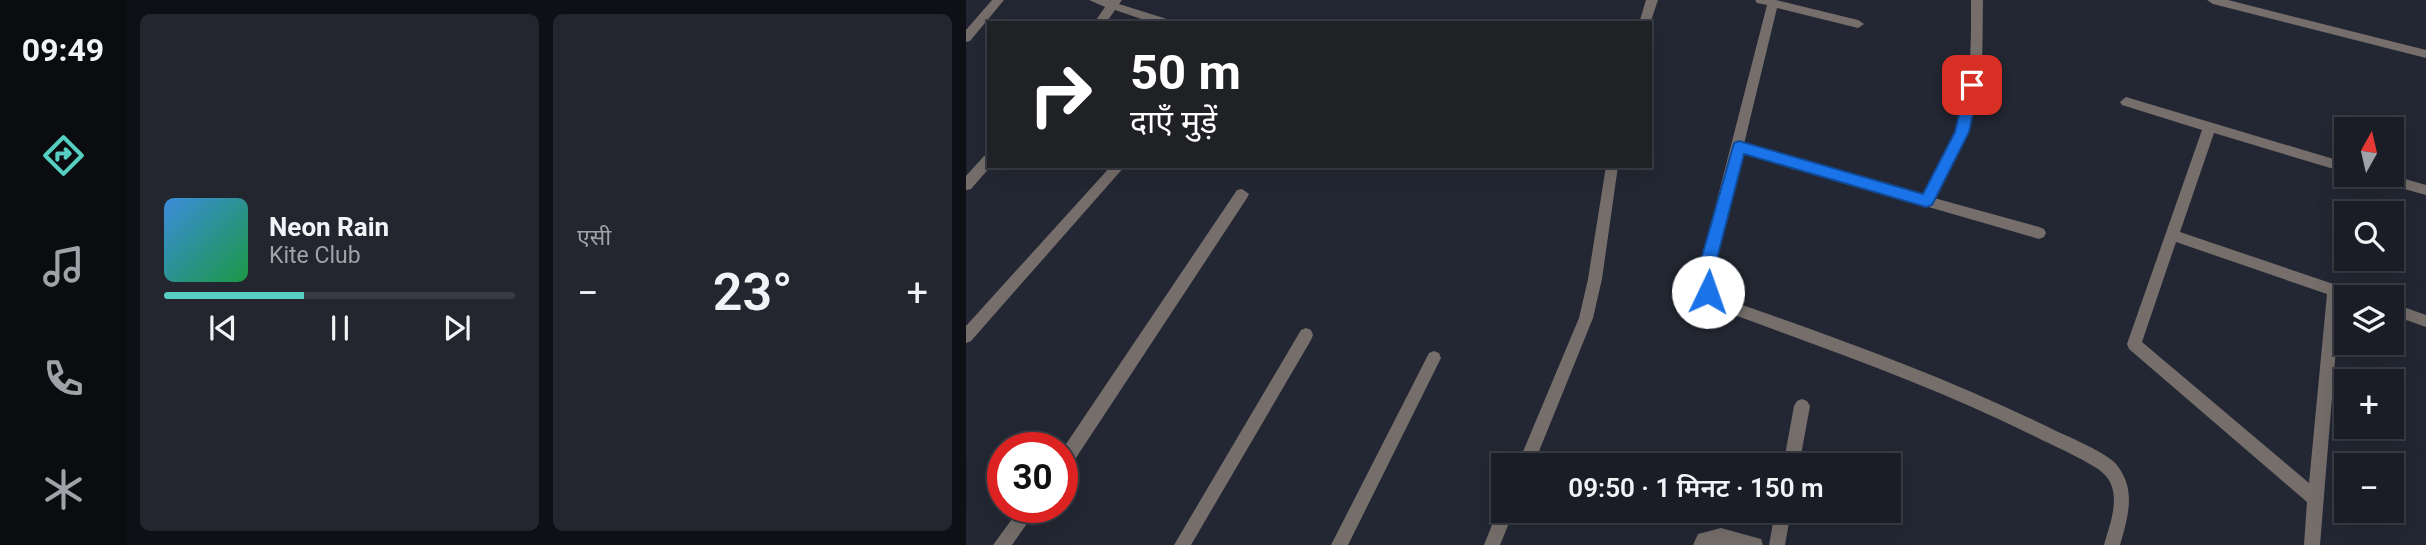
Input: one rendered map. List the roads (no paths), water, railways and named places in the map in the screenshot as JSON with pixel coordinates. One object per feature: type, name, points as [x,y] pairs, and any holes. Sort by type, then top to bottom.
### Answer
[{"type":"street","points":[[966,38],[998,0]]},
{"type":"street","points":[[1095,0],[1114,2],[1161,21]]},
{"type":"street","points":[[1646,21],[1652,0]]},
{"type":"street","points":[[1926,201],[1962,132],[1970,104],[1975,65],[1977,0]]},
{"type":"street","points":[[2213,0],[2426,54]]},
{"type":"street","points":[[1858,23],[1767,1],[1739,147],[1705,274],[1708,292],[1720,304],[1923,379],[1990,408],[2109,467],[2120,482],[2123,503],[2112,545]]},
{"type":"street","points":[[1101,21],[1114,2]]},
{"type":"street","points":[[2126,102],[2334,164]]},
{"type":"street","points":[[2209,128],[2134,344],[2316,499]]},
{"type":"street","points":[[1739,147],[2039,233]]},
{"type":"street","points":[[966,185],[987,162]]},
{"type":"street","points":[[966,337],[1117,168]]},
{"type":"street","points":[[1530,453],[1586,318],[1595,279],[1612,168]]},
{"type":"street","points":[[2404,184],[2426,190]]},
{"type":"street","points":[[1078,440],[1242,194]]},
{"type":"street","points":[[2171,235],[2334,290],[2312,545]]},
{"type":"street","points":[[2404,313],[2426,321]]},
{"type":"street","points":[[1182,545],[1306,335]]},
{"type":"street","points":[[1339,545],[1434,358]]},
{"type":"street","points":[[1793,453],[1802,406]]},
{"type":"street","points":[[1001,545],[1018,523]]},
{"type":"street","points":[[1492,545],[1501,523]]},
{"type":"street","points":[[1777,545],[1781,523]]},
{"type":"street","points":[[1701,545],[1704,540],[1721,536],[1755,545]]}]
